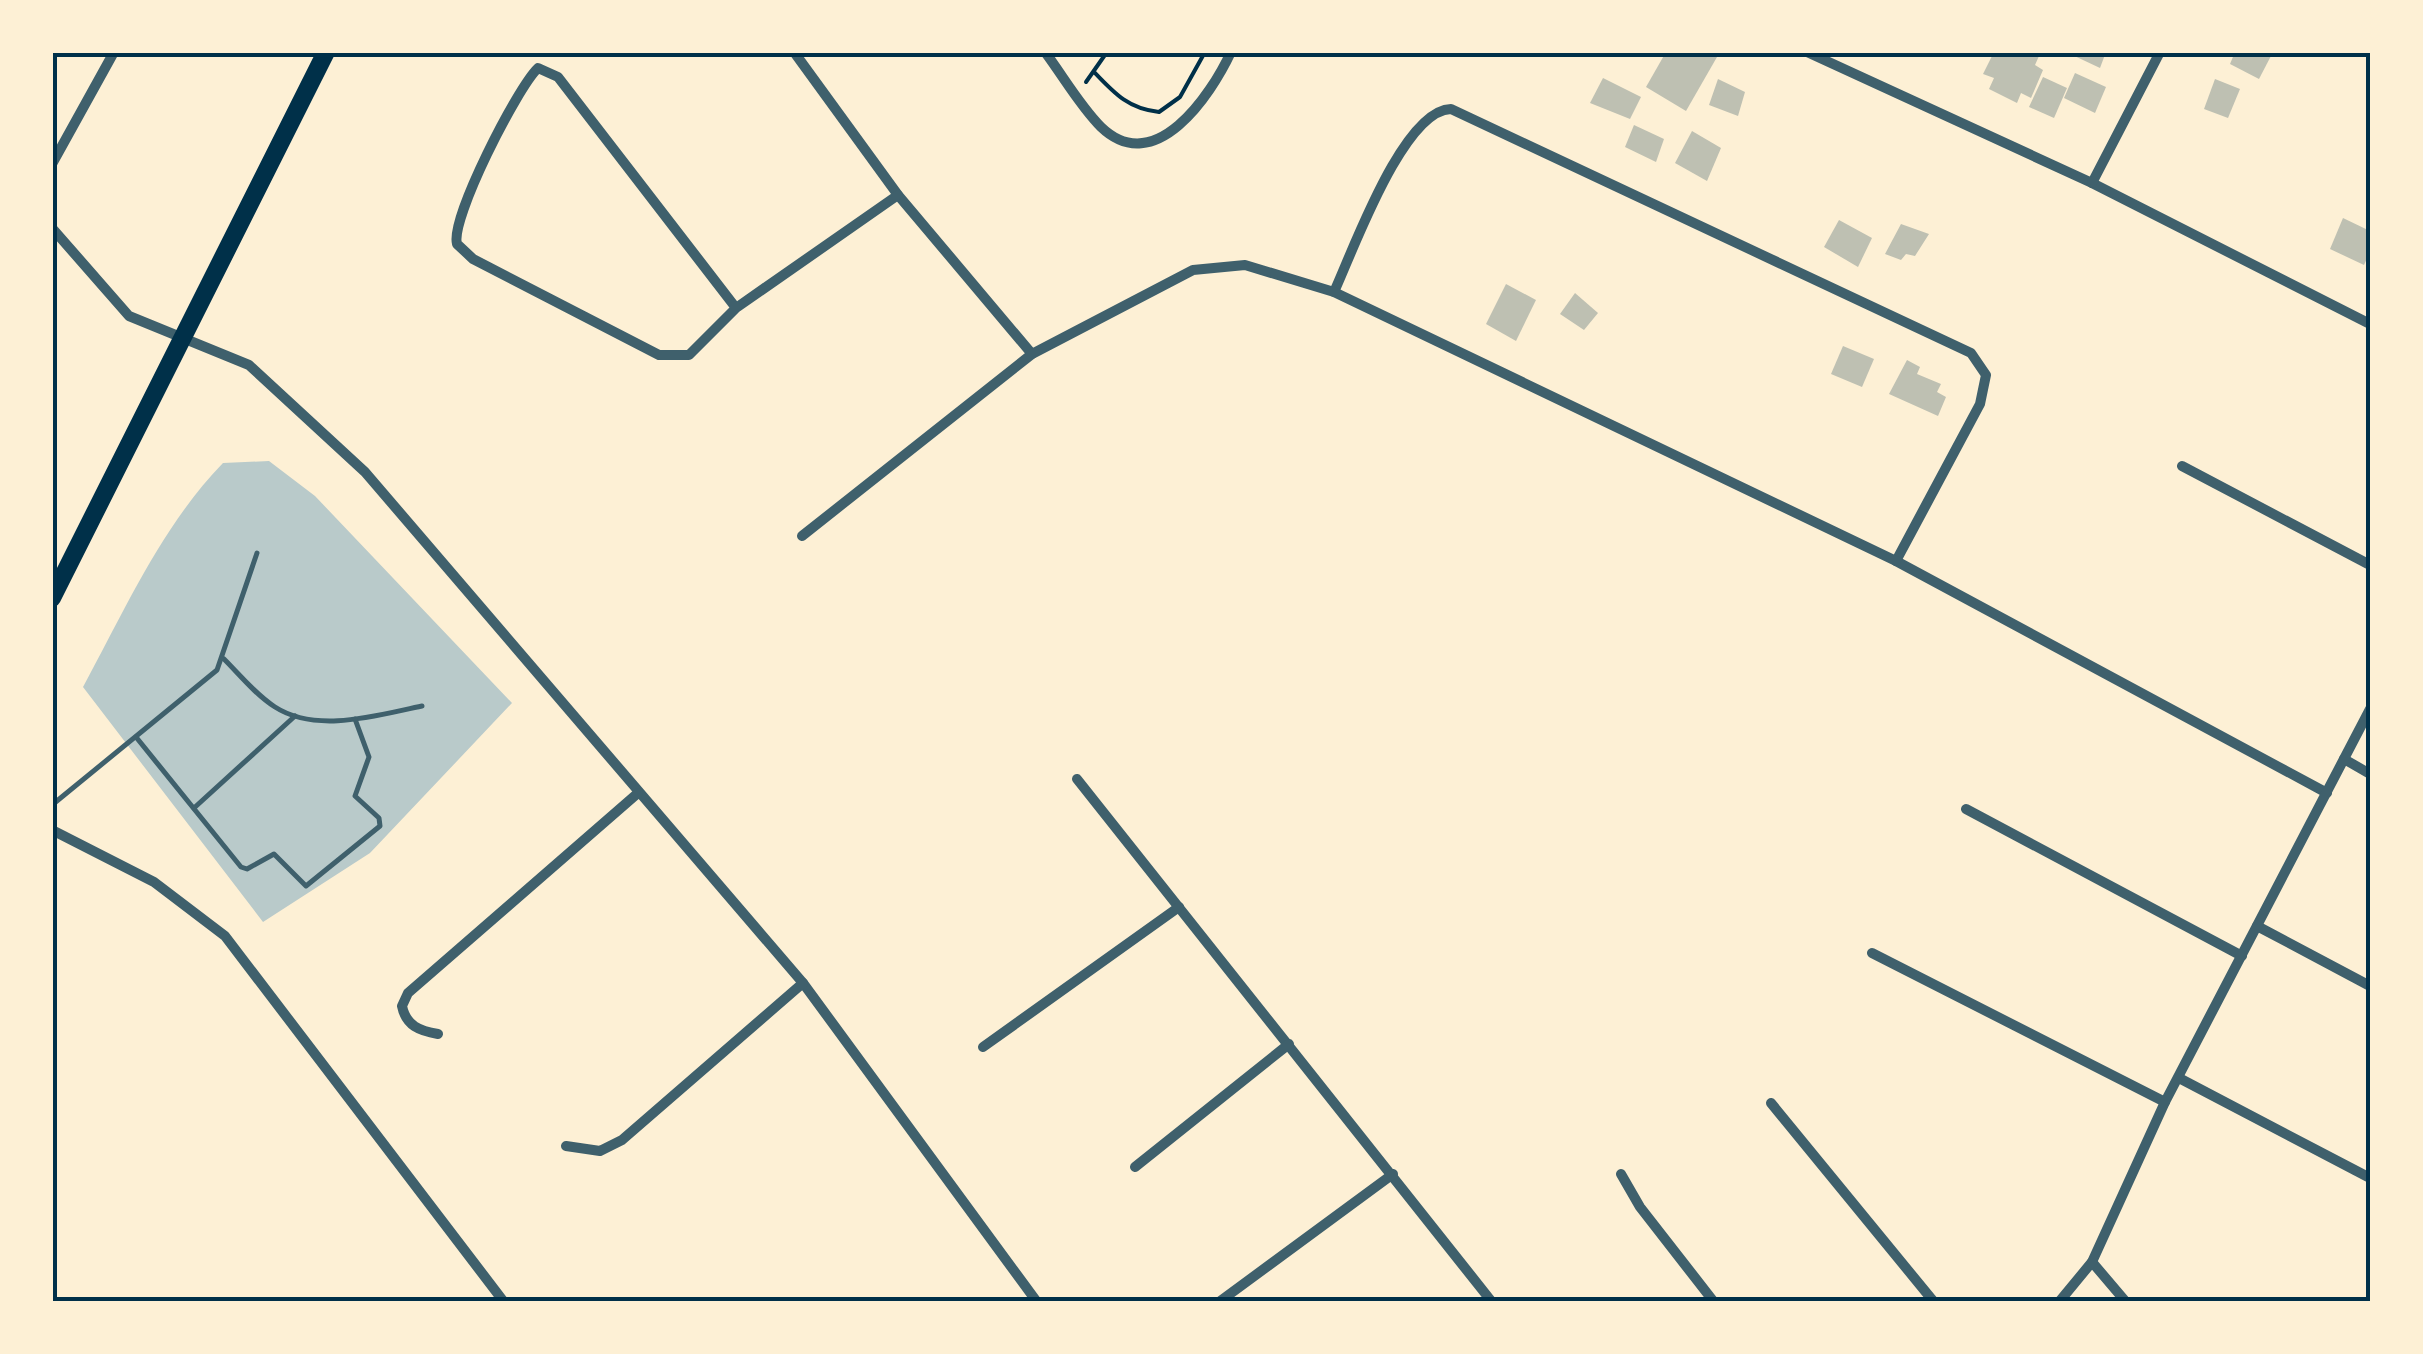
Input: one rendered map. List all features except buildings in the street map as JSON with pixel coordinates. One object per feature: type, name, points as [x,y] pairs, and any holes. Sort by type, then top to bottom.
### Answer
[{"type":"main road","points":[[52,598],[326,52]]},
{"type":"street","points":[[52,164],[114,52]]},
{"type":"street","points":[[794,52],[898,194],[1032,354]]},
{"type":"street","points":[[1046,52],[1102,128],[1120,140],[1149,141],[1180,125],[1206,99],[1232,52]]},
{"type":"street","points":[[1807,52],[2092,183],[2370,324]]},
{"type":"street","points":[[2092,183],[2160,52]]},
{"type":"street","points":[[736,308],[558,77],[550,70],[538,68],[456,225],[454,233],[462,252],[660,355],[689,355],[736,308],[898,194]]},
{"type":"street","points":[[1334,292],[1411,134],[1433,113],[1451,109],[1852,295],[1971,353],[1986,375],[1980,404],[1896,561]]},
{"type":"street","points":[[52,228],[129,316],[250,365],[365,472],[803,982],[1037,1302]]},
{"type":"street","points":[[802,536],[1032,354],[1192,270],[1246,265],[1334,292],[1896,561],[2327,793]]},
{"type":"street","points":[[2182,466],[2370,565]]},
{"type":"street","points":[[2059,1302],[2092,1262],[2165,1102],[2370,709]]},
{"type":"street","points":[[2344,759],[2370,774]]},
{"type":"street","points":[[1077,779],[1492,1302]]},
{"type":"street","points":[[438,1034],[422,1032],[408,1020],[402,1006],[408,992],[638,792]]},
{"type":"street","points":[[1966,809],[2242,956]]},
{"type":"street","points":[[52,830],[154,882],[225,936],[504,1302]]},
{"type":"street","points":[[983,1047],[1179,907]]},
{"type":"street","points":[[2258,926],[2370,986]]},
{"type":"street","points":[[1872,954],[2165,1102]]},
{"type":"street","points":[[566,1146],[600,1151],[622,1140],[803,982]]},
{"type":"street","points":[[1135,1167],[1289,1044]]},
{"type":"street","points":[[2178,1078],[2370,1178]]},
{"type":"street","points":[[1771,1102],[1934,1302]]},
{"type":"street","points":[[1219,1302],[1393,1174]]},
{"type":"street","points":[[1621,1174],[1640,1207],[1714,1302]]},
{"type":"street","points":[[2092,1262],[2126,1302]]},
{"type":"lane","points":[[52,805],[217,670],[224,659],[258,552]]},
{"type":"lane","points":[[224,659],[276,708],[295,716],[355,719],[422,706]]},
{"type":"lane","points":[[194,808],[295,716]]},
{"type":"lane","points":[[136,738],[243,869],[274,854],[298,882],[309,885],[380,826],[379,818],[354,796],[369,757],[355,719]]},
{"type":"path","points":[[1076,93],[1108,52]]},
{"type":"path","points":[[1095,72],[1122,100],[1139,110],[1159,112],[1180,96],[1205,52]]},
{"type":"shaded area","points":[[269,461],[315,496],[512,703],[370,853],[263,922],[83,687],[146,570],[201,488],[223,463]]}]
